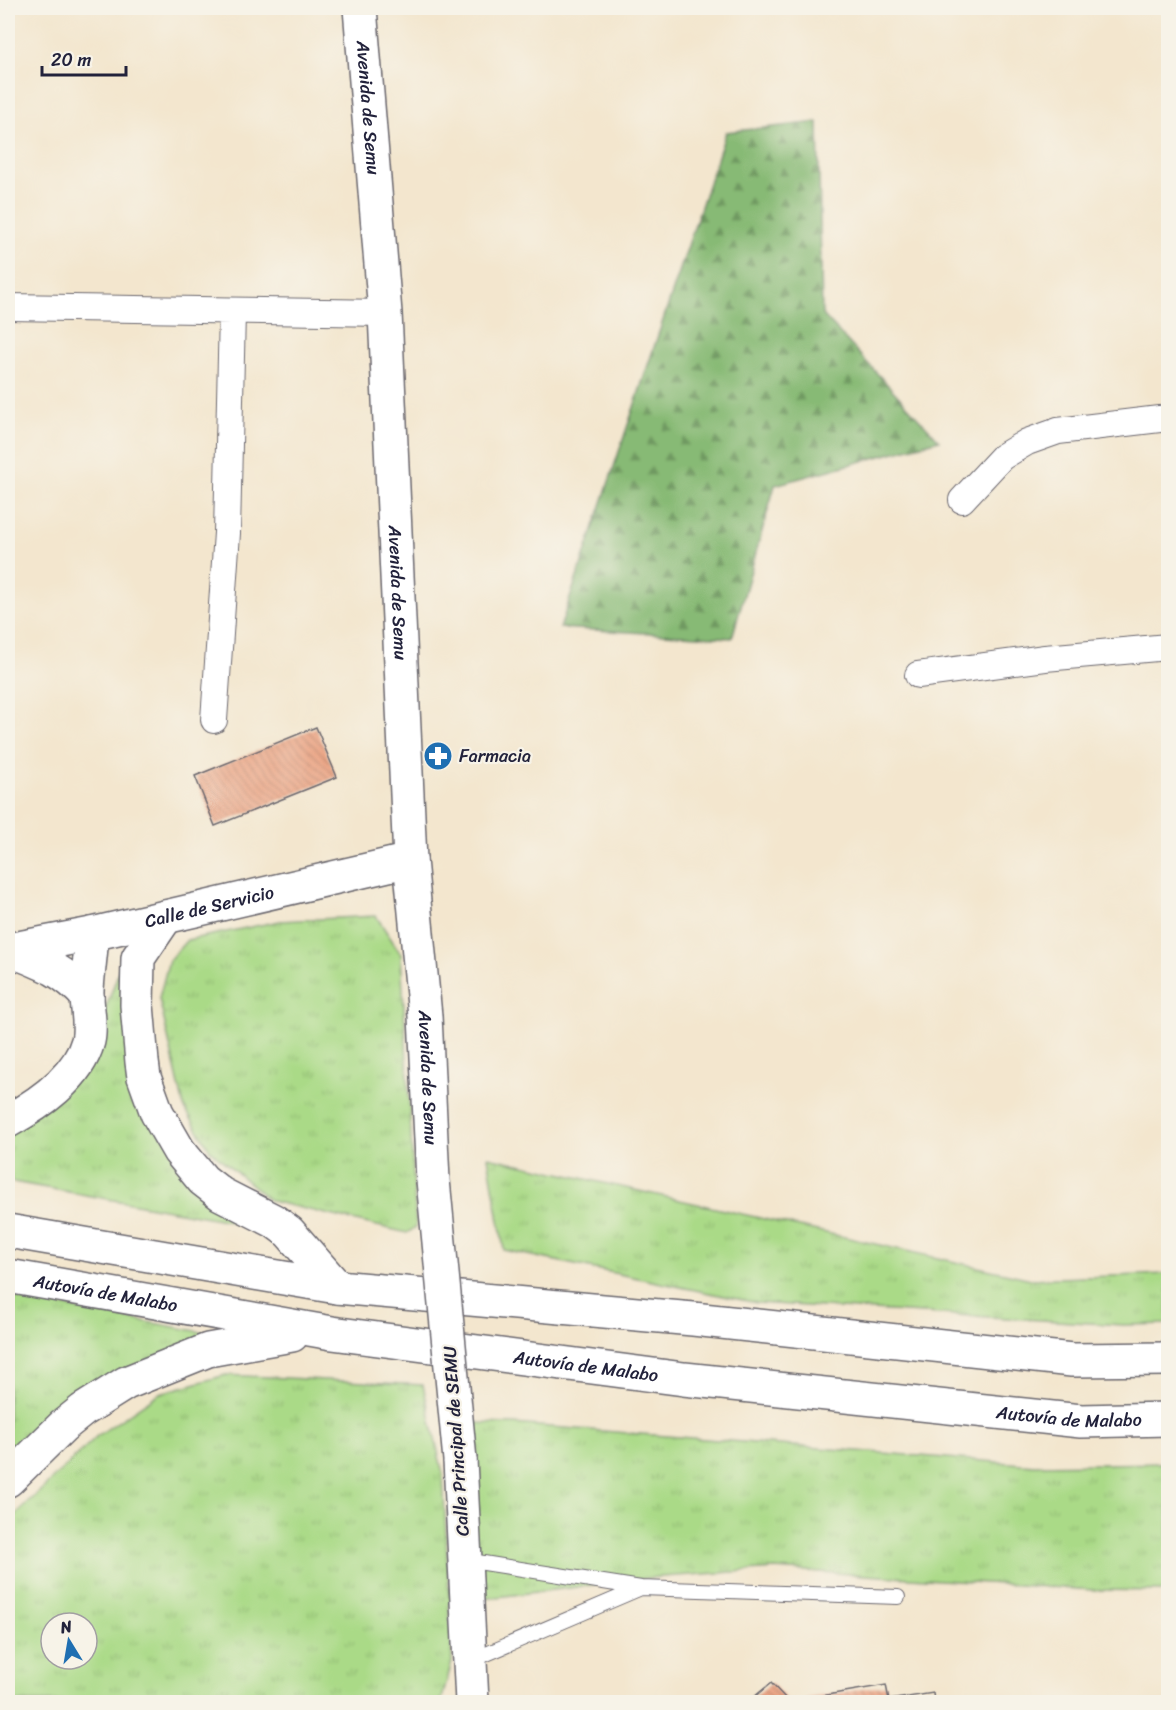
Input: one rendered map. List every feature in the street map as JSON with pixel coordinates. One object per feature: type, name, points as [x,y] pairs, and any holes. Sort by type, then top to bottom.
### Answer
[{"type":"main road","name":"Avenida de Semu","points":[[360,8],[385,313],[410,860],[425,1016],[433,1180]]},
{"type":"main road","name":"Calle de Servicio","points":[[9,950],[92,934],[410,860]]},
{"type":"main road","points":[[166,917],[138,958],[137,1005],[142,1062],[144,1077],[157,1113],[179,1151],[204,1180],[221,1194],[274,1221],[289,1232],[336,1287]]},
{"type":"main road","points":[[8,1121],[33,1107],[63,1082],[82,1057],[88,1040],[87,996],[92,934]]},
{"type":"main road","points":[[9,950],[56,969],[74,982],[87,996]]},
{"type":"main road","name":"Calle Principal de SEMU","points":[[433,1180],[460,1460],[472,1702]]},
{"type":"main road","points":[[8,1231],[336,1287],[693,1319],[1071,1360],[1168,1359]]},
{"type":"main road","name":"Autovía de Malabo","points":[[8,1276],[332,1333],[684,1379],[1081,1421],[1168,1419]]},
{"type":"main road","points":[[8,1480],[63,1426],[83,1410],[126,1383],[208,1350],[283,1335],[332,1333]]},
{"type":"street","points":[[8,307],[385,313]]},
{"type":"street","points":[[214,720],[227,533],[232,312]]},
{"type":"street","points":[[962,500],[1002,457],[1027,442],[1058,431],[1168,418]]},
{"type":"street","points":[[918,675],[1045,658],[1168,647]]},
{"type":"lane","points":[[465,1560],[641,1588],[898,1597]]},
{"type":"lane","points":[[470,1661],[641,1588]]},
{"type":"green space","points":[[818,122],[822,314],[939,440],[775,485],[732,638],[560,628],[726,132]]},
{"type":"green space","points":[[376,916],[401,954],[416,1227],[407,1233],[271,1201],[210,1150],[184,1107],[159,998],[169,960],[187,940],[280,921]]},
{"type":"green space","points":[[119,971],[143,1105],[274,1229],[8,1181],[8,1133],[82,1075]]},
{"type":"green space","points":[[488,1157],[1031,1279],[1168,1274],[1168,1324],[1123,1325],[757,1303],[504,1250]]},
{"type":"green space","points":[[8,1296],[239,1339],[135,1374],[8,1473]]},
{"type":"green space","points":[[226,1375],[423,1385],[443,1474],[449,1598],[472,1423],[513,1424],[1035,1465],[1168,1463],[1168,1591],[1093,1590],[775,1569],[648,1578],[449,1603],[452,1662],[441,1702],[8,1702],[8,1522],[97,1436],[160,1393]]},
{"type":"building","points":[[316,727],[337,777],[215,826],[195,776]]},
{"type":"building","points":[[771,1683],[789,1702],[748,1702]]},
{"type":"building","points":[[886,1685],[889,1700],[933,1693],[934,1702],[803,1702],[809,1698]]},
{"type":"place","name":"Farmacia","points":[[438,756]]}]
